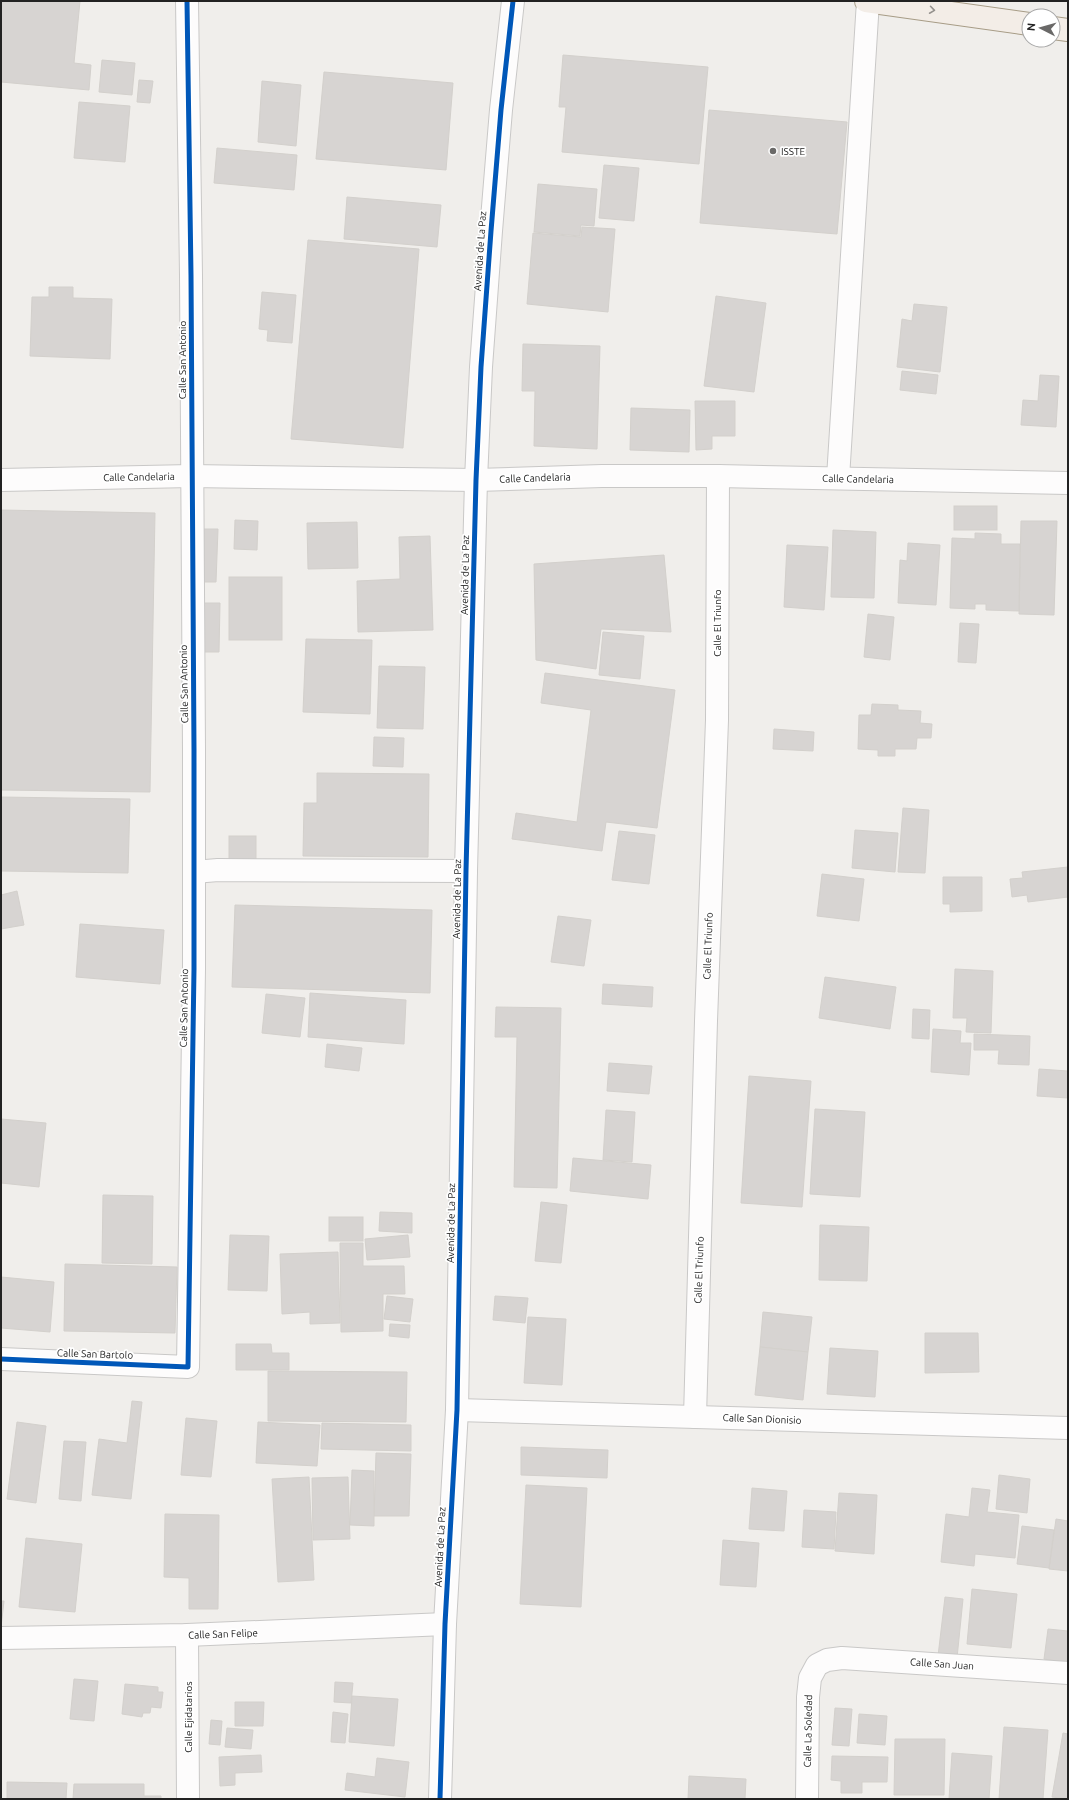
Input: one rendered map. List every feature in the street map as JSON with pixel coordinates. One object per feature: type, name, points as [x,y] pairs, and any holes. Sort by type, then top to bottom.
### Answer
[{"type":"main road","points":[[867,1],[1021,23]]},
{"type":"street","name":"Calle San Antonio","points":[[187,1],[192,275],[191,476],[194,872],[188,1367]]},
{"type":"street","name":"Avenida de La Paz","points":[[440,1799],[445,1624],[457,1410],[466,871],[476,480],[481,367],[500,110],[513,1]]},
{"type":"street","points":[[838,478],[867,1]]},
{"type":"street","name":"Calle Candelaria","points":[[1,480],[191,476],[476,480],[602,476],[718,476],[1068,483]]},
{"type":"street","name":"Calle El Triunfo","points":[[695,1417],[706,1021],[717,720],[718,476]]},
{"type":"street","points":[[194,872],[218,870],[466,871]]},
{"type":"street","name":"Calle San Bartolo","points":[[1,1359],[188,1367]]},
{"type":"street","name":"Calle San Dionisio","points":[[457,1410],[1068,1428]]},
{"type":"street","name":"Calle San Felipe","points":[[1,1638],[188,1635],[445,1624]]},
{"type":"street","name":"Calle Ejidatarios","points":[[188,1635],[188,1799]]},
{"type":"street","name":"Calle San Juan","points":[[817,1664],[827,1660],[842,1658],[1068,1673]]},
{"type":"street","name":"Calle La Soledad","points":[[806,1799],[808,1697],[810,1678],[817,1664]]},
{"type":"building","points":[[1,1],[80,1],[74,63],[91,65],[89,90],[1,82]]},
{"type":"building","points":[[563,55],[708,67],[699,164],[562,152],[566,107],[559,107]]},
{"type":"building","points":[[102,60],[135,63],[132,95],[99,92]]},
{"type":"building","points":[[324,72],[453,83],[446,170],[316,159]]},
{"type":"building","points":[[139,80],[153,81],[150,103],[137,102]]},
{"type":"building","points":[[262,81],[301,85],[296,146],[258,142]]},
{"type":"building","points":[[79,102],[130,106],[125,162],[74,158]]},
{"type":"building","points":[[709,110],[847,122],[837,234],[700,223]]},
{"type":"building","points":[[217,148],[297,155],[294,190],[214,183]]},
{"type":"building","points":[[604,165],[639,168],[634,221],[599,218]]},
{"type":"building","points":[[538,184],[597,189],[594,226],[581,225],[580,236],[534,232]]},
{"type":"building","points":[[347,197],[441,205],[437,247],[344,239]]},
{"type":"building","points":[[582,227],[615,229],[608,312],[527,304],[533,233],[581,237]]},
{"type":"building","points":[[308,240],[419,249],[403,448],[291,439]]},
{"type":"building","points":[[49,287],[73,287],[73,298],[112,299],[110,359],[30,356],[32,297],[49,297]]},
{"type":"building","points":[[262,292],[296,295],[292,343],[267,341],[268,330],[259,329]]},
{"type":"building","points":[[716,296],[766,303],[754,392],[704,386]]},
{"type":"building","points":[[914,304],[947,307],[940,372],[897,367],[902,319],[912,321]]},
{"type":"building","points":[[523,344],[600,346],[597,449],[534,446],[535,391],[522,391]]},
{"type":"building","points":[[902,371],[938,375],[936,394],[900,390]]},
{"type":"building","points":[[1040,375],[1059,376],[1056,427],[1021,425],[1023,400],[1038,401]]},
{"type":"building","points":[[695,401],[735,401],[735,436],[712,436],[712,449],[696,450]]},
{"type":"building","points":[[631,408],[690,410],[689,452],[630,450]]},
{"type":"building","points":[[954,506],[997,506],[997,530],[954,530]]},
{"type":"building","points":[[1,510],[155,513],[150,792],[1,790]]},
{"type":"building","points":[[235,520],[258,521],[257,550],[234,549]]},
{"type":"building","points":[[1021,521],[1057,521],[1054,615],[1019,614]]},
{"type":"building","points":[[357,522],[358,568],[308,569],[307,523]]},
{"type":"building","points":[[200,529],[218,529],[216,582],[199,582]]},
{"type":"building","points":[[833,530],[876,532],[874,598],[831,597]]},
{"type":"building","points":[[975,533],[1001,534],[1001,544],[1020,544],[1019,611],[986,610],[986,604],[975,604],[975,609],[950,608],[952,538],[975,539]]},
{"type":"building","points":[[430,536],[433,630],[358,632],[357,581],[400,579],[399,537]]},
{"type":"building","points":[[908,543],[940,545],[936,605],[898,603],[900,560],[907,561]]},
{"type":"building","points":[[787,545],[828,547],[824,610],[784,607]]},
{"type":"building","points":[[664,555],[671,632],[601,629],[596,669],[536,660],[534,564]]},
{"type":"building","points":[[229,577],[282,577],[282,640],[229,640]]},
{"type":"building","points":[[203,603],[220,603],[219,652],[201,652]]},
{"type":"building","points":[[868,614],[894,617],[890,660],[864,657]]},
{"type":"building","points":[[960,623],[979,624],[976,663],[958,662]]},
{"type":"building","points":[[603,632],[644,636],[640,679],[599,675]]},
{"type":"building","points":[[306,639],[372,640],[370,714],[303,712]]},
{"type":"building","points":[[379,666],[425,667],[423,729],[377,728]]},
{"type":"building","points":[[545,673],[675,690],[657,828],[606,822],[602,851],[512,839],[516,813],[577,822],[591,710],[541,703]]},
{"type":"building","points":[[872,704],[898,705],[898,710],[921,711],[920,723],[932,724],[931,738],[917,738],[916,749],[895,749],[895,756],[878,756],[878,750],[858,749],[859,715],[871,715]]},
{"type":"building","points":[[774,729],[814,732],[813,751],[773,749]]},
{"type":"building","points":[[374,737],[404,738],[403,767],[373,766]]},
{"type":"building","points":[[317,773],[429,774],[428,857],[303,856],[304,803],[317,803]]},
{"type":"building","points":[[1,797],[130,799],[128,873],[1,871]]},
{"type":"building","points":[[903,808],[929,810],[925,873],[898,872]]},
{"type":"building","points":[[855,830],[898,833],[895,872],[852,868]]},
{"type":"building","points":[[619,831],[655,835],[649,884],[612,880]]},
{"type":"building","points":[[229,836],[256,836],[256,868],[229,868]]},
{"type":"building","points":[[1068,867],[1068,897],[1028,902],[1027,895],[1012,897],[1010,879],[1023,878],[1022,872]]},
{"type":"building","points":[[822,874],[864,879],[859,921],[817,916]]},
{"type":"building","points":[[943,877],[982,877],[982,911],[950,912],[950,904],[943,904]]},
{"type":"building","points":[[17,891],[24,925],[1,929],[1,895]]},
{"type":"building","points":[[235,905],[432,910],[430,993],[232,987]]},
{"type":"building","points":[[558,916],[591,920],[584,966],[551,962]]},
{"type":"building","points":[[80,924],[164,930],[160,984],[76,977]]},
{"type":"building","points":[[955,969],[993,971],[991,1033],[966,1032],[967,1018],[953,1018]]},
{"type":"building","points":[[825,977],[896,987],[890,1029],[819,1018]]},
{"type":"building","points":[[603,984],[653,987],[652,1007],[602,1004]]},
{"type":"building","points":[[310,993],[406,1000],[404,1044],[308,1037]]},
{"type":"building","points":[[266,994],[305,998],[300,1037],[262,1033]]},
{"type":"building","points":[[496,1007],[561,1008],[557,1188],[514,1187],[517,1037],[495,1037]]},
{"type":"building","points":[[913,1009],[930,1010],[929,1039],[912,1038]]},
{"type":"building","points":[[933,1029],[961,1031],[960,1043],[971,1043],[969,1075],[931,1072]]},
{"type":"building","points":[[974,1034],[1030,1036],[1029,1065],[998,1064],[999,1050],[974,1050]]},
{"type":"building","points":[[327,1044],[362,1048],[359,1071],[325,1067]]},
{"type":"building","points":[[609,1063],[652,1066],[649,1094],[607,1091]]},
{"type":"building","points":[[1039,1069],[1068,1071],[1068,1098],[1037,1096]]},
{"type":"building","points":[[749,1076],[811,1081],[802,1207],[741,1203]]},
{"type":"building","points":[[815,1109],[865,1112],[860,1197],[810,1194]]},
{"type":"building","points":[[606,1110],[635,1112],[632,1162],[603,1160]]},
{"type":"building","points":[[1,1119],[46,1123],[39,1187],[1,1183]]},
{"type":"building","points":[[573,1158],[651,1165],[648,1199],[570,1191]]},
{"type":"building","points":[[103,1195],[153,1196],[152,1264],[102,1263]]},
{"type":"building","points":[[541,1202],[567,1205],[561,1263],[535,1261]]},
{"type":"building","points":[[380,1212],[412,1213],[412,1233],[379,1231]]},
{"type":"building","points":[[329,1217],[363,1217],[363,1241],[329,1241]]},
{"type":"building","points":[[820,1225],[869,1227],[867,1281],[819,1280]]},
{"type":"building","points":[[230,1235],[269,1236],[267,1291],[228,1290]]},
{"type":"building","points":[[408,1235],[410,1257],[367,1260],[365,1239]]},
{"type":"building","points":[[340,1243],[363,1243],[363,1266],[404,1266],[405,1294],[383,1294],[383,1331],[341,1332]]},
{"type":"building","points":[[338,1252],[340,1323],[310,1324],[310,1312],[282,1314],[280,1254]]},
{"type":"building","points":[[65,1264],[177,1267],[175,1333],[64,1331]]},
{"type":"building","points":[[1,1277],[54,1282],[50,1332],[1,1328]]},
{"type":"building","points":[[387,1296],[413,1299],[410,1322],[384,1319]]},
{"type":"building","points":[[495,1296],[528,1298],[525,1323],[493,1320]]},
{"type":"building","points":[[763,1312],[812,1317],[808,1352],[760,1347]]},
{"type":"building","points":[[528,1317],[566,1319],[562,1385],[524,1383]]},
{"type":"building","points":[[390,1324],[410,1325],[409,1338],[389,1336]]},
{"type":"building","points":[[925,1333],[978,1333],[979,1372],[925,1373]]},
{"type":"building","points":[[236,1344],[271,1344],[272,1353],[289,1353],[289,1370],[236,1370]]},
{"type":"building","points":[[760,1347],[808,1352],[803,1400],[755,1395]]},
{"type":"building","points":[[830,1348],[878,1351],[875,1397],[827,1394]]},
{"type":"building","points":[[268,1371],[407,1372],[406,1422],[268,1421]]},
{"type":"building","points":[[132,1401],[142,1402],[131,1499],[92,1495],[99,1439],[127,1443]]},
{"type":"building","points":[[186,1418],[217,1421],[211,1477],[181,1475]]},
{"type":"building","points":[[17,1422],[46,1426],[36,1503],[7,1499]]},
{"type":"building","points":[[258,1422],[320,1425],[317,1466],[256,1463]]},
{"type":"building","points":[[322,1423],[411,1425],[411,1451],[321,1449]]},
{"type":"building","points":[[64,1441],[86,1442],[81,1501],[59,1499]]},
{"type":"building","points":[[521,1447],[608,1450],[607,1478],[521,1475]]},
{"type":"building","points":[[376,1453],[411,1454],[409,1516],[374,1516]]},
{"type":"building","points":[[352,1470],[374,1471],[374,1526],[350,1525]]},
{"type":"building","points":[[999,1475],[1030,1479],[1027,1513],[996,1509]]},
{"type":"building","points":[[309,1477],[314,1580],[278,1582],[272,1479]]},
{"type":"building","points":[[348,1477],[350,1539],[313,1540],[312,1478]]},
{"type":"building","points":[[526,1485],[587,1488],[581,1607],[520,1604]]},
{"type":"building","points":[[752,1488],[787,1491],[784,1531],[749,1529]]},
{"type":"building","points":[[972,1488],[990,1490],[987,1512],[1019,1515],[1015,1558],[975,1554],[974,1566],[941,1562],[946,1514],[969,1517]]},
{"type":"building","points":[[839,1493],[877,1495],[874,1554],[835,1551]]},
{"type":"building","points":[[804,1510],[836,1512],[834,1549],[802,1547]]},
{"type":"building","points":[[165,1514],[219,1515],[218,1609],[189,1609],[189,1578],[164,1577]]},
{"type":"building","points":[[1056,1519],[1068,1521],[1068,1571],[1049,1569]]},
{"type":"building","points":[[1022,1526],[1054,1530],[1049,1568],[1017,1564]]},
{"type":"building","points":[[26,1538],[82,1544],[75,1612],[19,1607]]},
{"type":"building","points":[[723,1540],[759,1543],[756,1587],[720,1585]]},
{"type":"building","points":[[972,1589],[1017,1594],[1011,1648],[967,1644]]},
{"type":"building","points":[[945,1597],[963,1599],[957,1658],[938,1656]]},
{"type":"building","points":[[1,1601],[4,1601],[1,1627]]},
{"type":"building","points":[[1048,1629],[1068,1631],[1068,1663],[1044,1659]]},
{"type":"building","points":[[74,1679],[98,1681],[94,1721],[70,1719]]},
{"type":"building","points":[[335,1682],[353,1683],[351,1703],[334,1702]]},
{"type":"building","points":[[125,1684],[158,1687],[158,1692],[163,1692],[161,1708],[151,1707],[150,1713],[143,1713],[142,1717],[122,1714]]},
{"type":"building","points":[[352,1696],[398,1699],[394,1746],[349,1742]]},
{"type":"building","points":[[235,1702],[264,1702],[263,1726],[235,1726]]},
{"type":"building","points":[[835,1708],[852,1709],[849,1746],[832,1745]]},
{"type":"building","points":[[333,1712],[348,1714],[345,1743],[331,1742]]},
{"type":"building","points":[[859,1714],[887,1716],[885,1745],[857,1743]]},
{"type":"building","points":[[211,1720],[222,1721],[220,1745],[209,1744]]},
{"type":"building","points":[[1004,1727],[1048,1730],[1043,1799],[999,1799]]},
{"type":"building","points":[[227,1728],[253,1730],[251,1749],[225,1747]]},
{"type":"building","points":[[1063,1733],[1068,1734],[1068,1799],[1052,1797]]},
{"type":"building","points":[[895,1739],[945,1739],[944,1795],[894,1795]]},
{"type":"building","points":[[952,1753],[992,1756],[989,1799],[949,1799]]},
{"type":"building","points":[[261,1755],[262,1772],[235,1773],[235,1785],[220,1786],[219,1757]]},
{"type":"building","points":[[832,1756],[888,1757],[887,1782],[862,1782],[862,1793],[841,1793],[841,1781],[831,1780]]},
{"type":"building","points":[[377,1758],[409,1762],[405,1797],[345,1790],[347,1773],[375,1777]]},
{"type":"building","points":[[689,1776],[746,1779],[745,1799],[688,1799]]},
{"type":"building","points":[[7,1782],[67,1783],[66,1799],[7,1799]]},
{"type":"building","points":[[74,1784],[144,1784],[144,1796],[161,1796],[161,1799],[73,1799]]},
{"type":"cycle path","points":[[1,1359],[188,1367],[194,969],[194,749],[191,275],[187,1]]},
{"type":"cycle path","points":[[440,1799],[445,1624],[457,1410],[466,871],[476,480],[481,367],[491,231],[501,110],[513,1]]},
{"type":"place","name":"ISSTE","points":[[773,151]]}]
